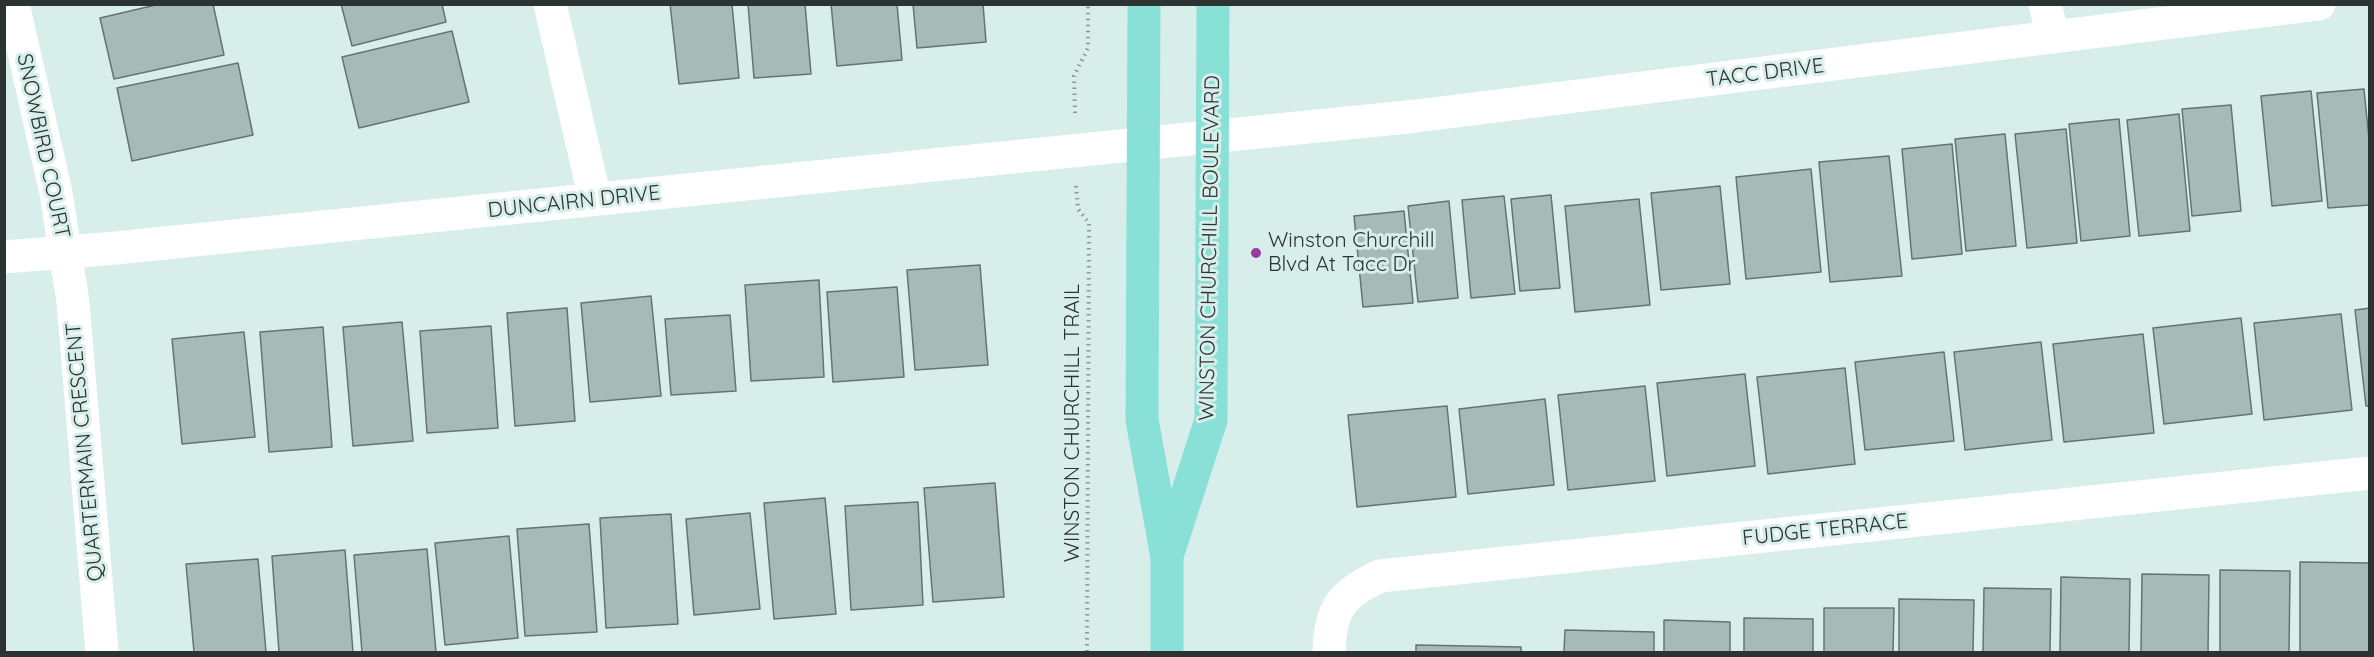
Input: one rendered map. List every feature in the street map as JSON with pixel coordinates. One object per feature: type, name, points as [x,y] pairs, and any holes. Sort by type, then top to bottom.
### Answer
[{"type":"main road","name":"WINSTON CHURCHILL BOULEVARD","points":[[1144,4],[1142,420],[1167,557],[1167,652]]},
{"type":"main road","name":"WINSTON CHURCHILL BOULEVARD","points":[[1167,557],[1211,420],[1213,4]]},
{"type":"street","name":"SNOWBIRD COURT","points":[[14,4],[56,193],[65,253]]},
{"type":"street","points":[[550,4],[595,199]]},
{"type":"street","points":[[2045,4],[2053,37]]},
{"type":"street","name":"TACC DRIVE","points":[[1143,144],[1428,115],[2319,4]]},
{"type":"street","name":"DUNCAIRN DRIVE","points":[[4,257],[65,253],[1143,144]]},
{"type":"street","name":"QUARTERMAIN CRESCENT","points":[[65,253],[73,302],[102,652]]},
{"type":"street","name":"FUDGE TERRACE","points":[[1329,652],[1330,625],[1340,607],[1354,588],[1380,576],[2370,473]]},
{"type":"path","points":[[1074,76],[1088,48],[1088,4]]},
{"type":"path","name":"WINSTON CHURCHILL TRAIL","points":[[1077,198],[1078,209],[1089,223],[1087,652]]},
{"type":"building","points":[[160,4],[213,4],[224,55],[114,79],[100,18]]},
{"type":"building","points":[[341,4],[442,4],[446,22],[352,46]]},
{"type":"building","points":[[670,4],[732,4],[739,78],[679,84]]},
{"type":"building","points":[[748,4],[805,4],[811,74],[754,78]]},
{"type":"building","points":[[831,4],[897,4],[902,60],[837,66]]},
{"type":"building","points":[[913,4],[983,4],[986,42],[917,48]]},
{"type":"building","points":[[452,31],[469,102],[359,128],[342,57]]},
{"type":"building","points":[[238,63],[253,135],[132,161],[117,88]]},
{"type":"building","points":[[2364,89],[2370,149],[2370,205],[2328,208],[2317,93]]},
{"type":"building","points":[[2311,91],[2322,201],[2272,206],[2261,96]]},
{"type":"building","points":[[2231,105],[2241,211],[2192,216],[2182,109]]},
{"type":"building","points":[[2179,114],[2190,231],[2139,236],[2127,120]]},
{"type":"building","points":[[2119,119],[2130,236],[2081,241],[2069,124]]},
{"type":"building","points":[[2066,129],[2077,243],[2027,248],[2015,134]]},
{"type":"building","points":[[2005,134],[2016,246],[1966,251],[1955,139]]},
{"type":"building","points":[[1952,144],[1962,254],[1912,259],[1902,149]]},
{"type":"building","points":[[1889,156],[1902,276],[1830,282],[1819,162]]},
{"type":"building","points":[[1811,169],[1821,272],[1746,279],[1736,177]]},
{"type":"building","points":[[1720,186],[1730,284],[1661,290],[1651,193]]},
{"type":"building","points":[[1551,195],[1560,288],[1520,291],[1511,199]]},
{"type":"building","points":[[1504,196],[1515,294],[1471,298],[1462,200]]},
{"type":"building","points":[[1639,199],[1650,305],[1575,312],[1565,206]]},
{"type":"building","points":[[1449,201],[1458,298],[1418,302],[1408,206]]},
{"type":"building","points":[[1404,211],[1413,303],[1363,307],[1354,216]]},
{"type":"building","points":[[980,265],[988,365],[915,370],[907,270]]},
{"type":"building","points":[[819,280],[824,377],[751,381],[745,285]]},
{"type":"building","points":[[897,287],[904,377],[833,382],[827,292]]},
{"type":"building","points":[[651,296],[661,396],[590,402],[581,303]]},
{"type":"building","points":[[567,308],[575,421],[515,426],[507,313]]},
{"type":"building","points":[[2370,308],[2370,406],[2366,406],[2355,310]]},
{"type":"building","points":[[2341,314],[2352,410],[2264,420],[2254,323]]},
{"type":"building","points":[[730,315],[736,391],[671,395],[665,319]]},
{"type":"building","points":[[2241,318],[2252,414],[2164,424],[2153,328]]},
{"type":"building","points":[[402,322],[413,441],[353,446],[343,327]]},
{"type":"building","points":[[491,326],[498,428],[427,433],[420,331]]},
{"type":"building","points":[[323,327],[332,447],[269,452],[260,332]]},
{"type":"building","points":[[244,332],[255,437],[182,444],[172,339]]},
{"type":"building","points":[[2143,334],[2154,433],[2064,442],[2053,344]]},
{"type":"building","points":[[2041,342],[2052,440],[1965,450],[1954,352]]},
{"type":"building","points":[[1944,352],[1954,441],[1865,450],[1855,362]]},
{"type":"building","points":[[1845,368],[1855,464],[1768,474],[1757,377]]},
{"type":"building","points":[[1745,374],[1755,466],[1667,476],[1657,383]]},
{"type":"building","points":[[1645,386],[1655,481],[1568,490],[1558,395]]},
{"type":"building","points":[[1545,399],[1554,485],[1468,494],[1459,409]]},
{"type":"building","points":[[1447,406],[1456,497],[1357,507],[1348,415]]},
{"type":"building","points":[[995,483],[1004,597],[933,602],[924,488]]},
{"type":"building","points":[[825,498],[836,614],[774,619],[764,503]]},
{"type":"building","points":[[918,502],[923,605],[851,610],[845,506]]},
{"type":"building","points":[[750,513],[760,609],[694,615],[686,519]]},
{"type":"building","points":[[671,514],[678,624],[606,628],[600,518]]},
{"type":"building","points":[[589,524],[597,632],[525,636],[517,529]]},
{"type":"building","points":[[509,536],[518,638],[445,645],[435,543]]},
{"type":"building","points":[[427,549],[436,652],[362,652],[354,555]]},
{"type":"building","points":[[345,550],[353,652],[279,652],[272,556]]},
{"type":"building","points":[[258,559],[266,652],[194,652],[186,564]]},
{"type":"building","points":[[2300,562],[2370,563],[2370,652],[2300,652]]},
{"type":"building","points":[[2220,570],[2290,571],[2289,652],[2220,652]]},
{"type":"building","points":[[2142,574],[2209,575],[2208,652],[2141,652]]},
{"type":"building","points":[[2061,577],[2130,579],[2129,652],[2060,652]]},
{"type":"building","points":[[1984,588],[2051,589],[2050,652],[1983,652]]},
{"type":"building","points":[[1899,599],[1974,600],[1973,652],[1899,652]]},
{"type":"building","points":[[1824,608],[1894,608],[1893,652],[1824,652]]},
{"type":"building","points":[[1744,618],[1813,619],[1813,652],[1744,652]]},
{"type":"building","points":[[1664,620],[1730,622],[1730,652],[1664,652]]},
{"type":"building","points":[[1565,630],[1654,632],[1654,652],[1564,652]]},
{"type":"building","points":[[1416,645],[1521,647],[1521,652],[1416,652]]},
{"type":"place","name":"Winston Churchill Blvd At Tacc Dr","points":[[1256,253]]}]
